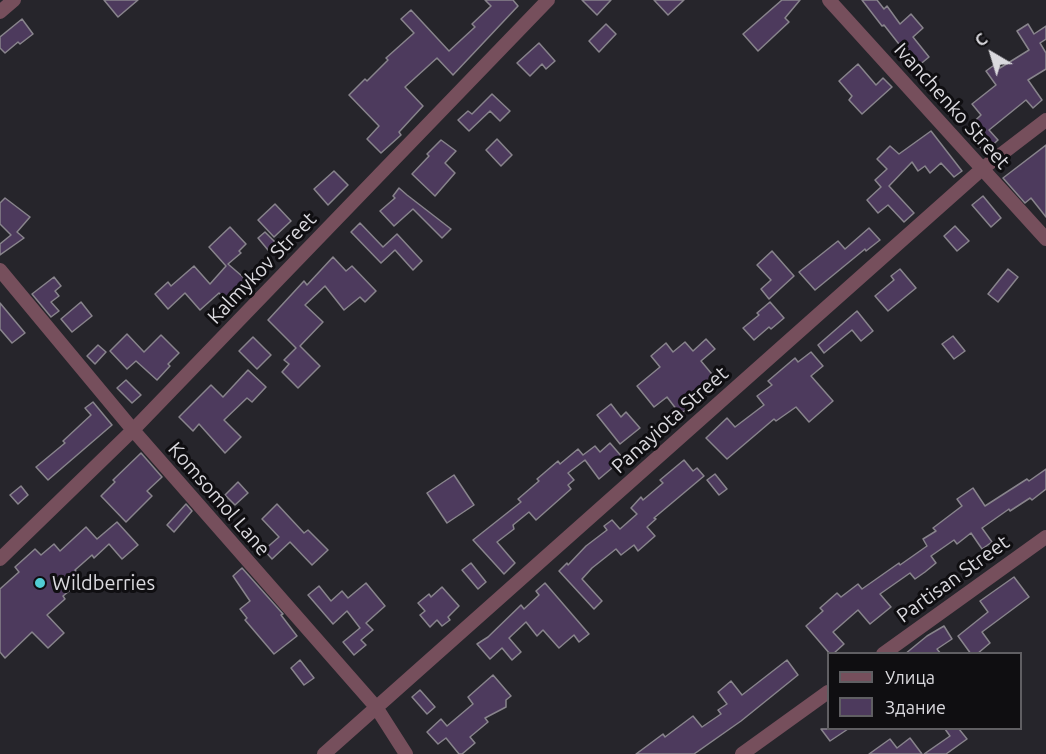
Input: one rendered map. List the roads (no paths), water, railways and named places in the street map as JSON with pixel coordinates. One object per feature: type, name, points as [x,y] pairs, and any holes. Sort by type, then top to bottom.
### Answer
[{"type":"street","points":[[0,12],[14,0]]},
{"type":"street","name":"Kalmykov Street","points":[[0,559],[133,430],[548,0]]},
{"type":"street","name":"Ivanchenko Street","points":[[830,0],[1046,239]]},
{"type":"street","name":"Panayiota Street","points":[[324,754],[982,169],[1046,120]]},
{"type":"street","name":"Komsomol Lane","points":[[0,270],[133,430],[375,707],[406,754]]},
{"type":"street","name":"Partisan Street","points":[[886,652],[1046,537]]},
{"type":"street","points":[[750,752],[827,693]]},
{"type":"place","name":"Wildberries","points":[[40,583]]}]
